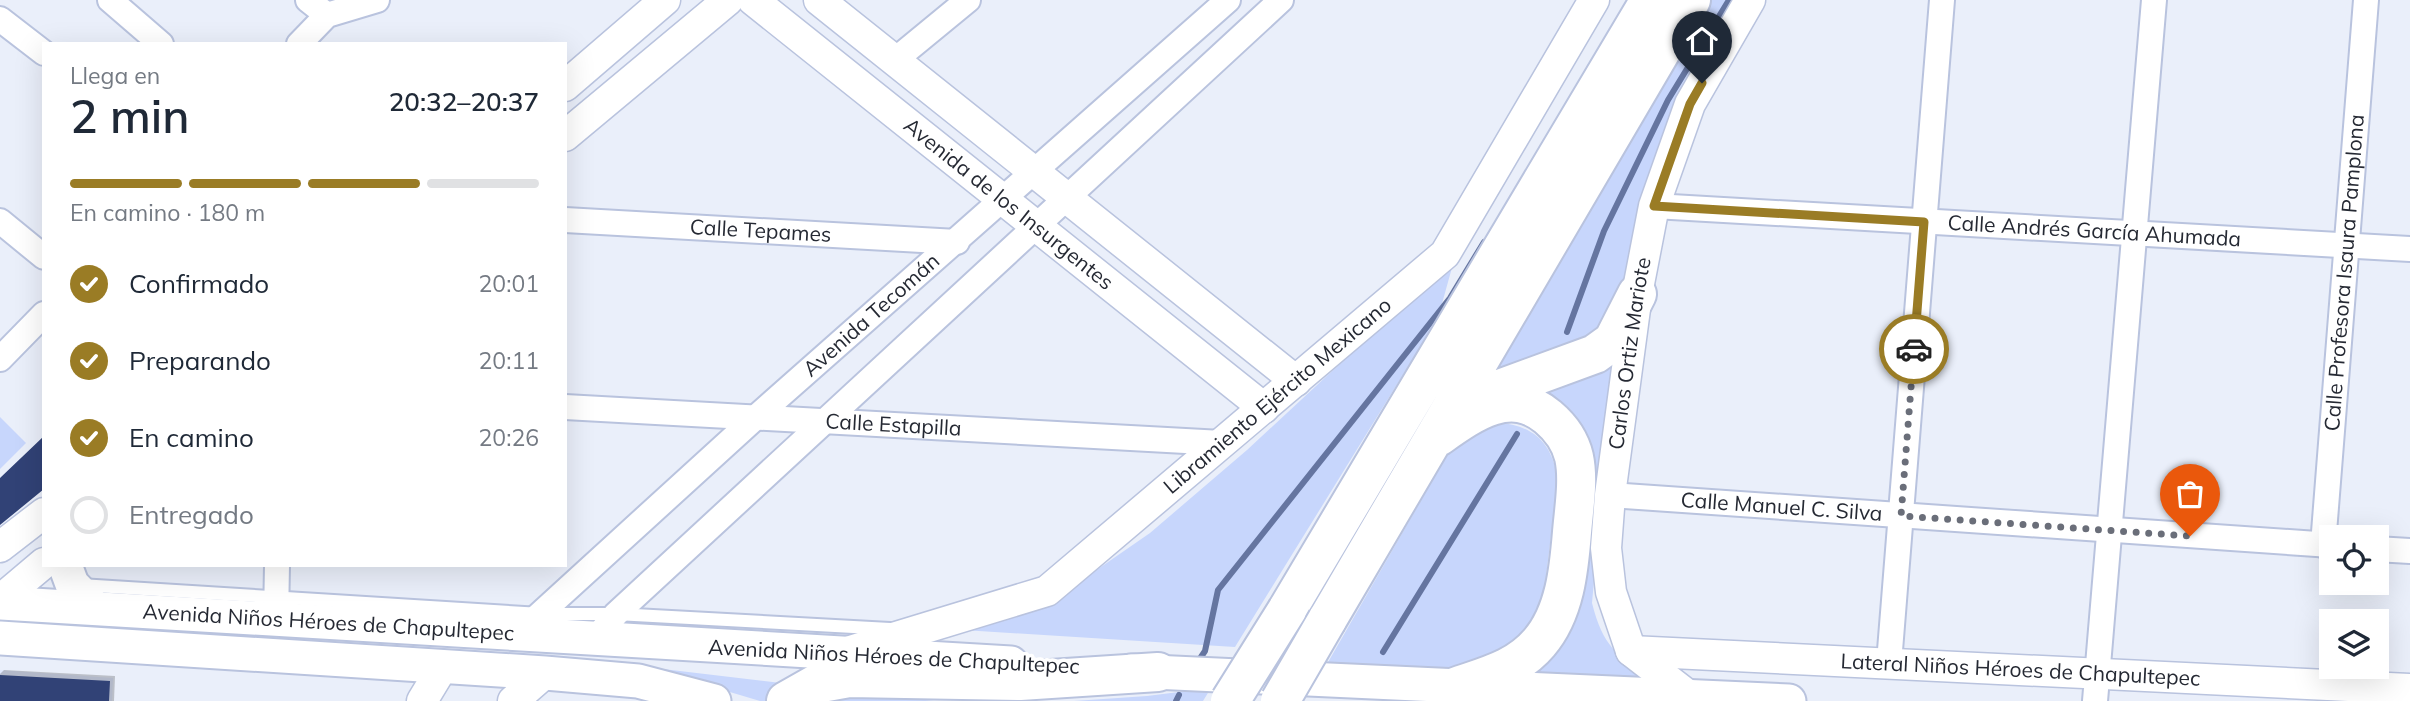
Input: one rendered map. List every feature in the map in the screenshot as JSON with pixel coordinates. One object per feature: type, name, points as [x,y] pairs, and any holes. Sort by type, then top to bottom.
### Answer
[{"type":"highway","points":[[1230,701],[1287,610],[1650,0]]},
{"type":"highway","points":[[1280,701],[1691,0]]},
{"type":"highway","points":[[1451,407],[1595,354],[1613,341],[1637,294]]},
{"type":"highway","points":[[1431,442],[1466,417],[1510,402],[1526,404],[1543,412],[1557,424],[1568,439],[1574,459],[1576,485],[1570,553],[1561,602],[1551,625],[1540,643],[1509,668],[1455,687]]},
{"type":"highway","points":[[786,701],[846,666],[1020,681],[1158,672]]},
{"type":"main road","points":[[68,575],[95,608]]},
{"type":"main road","name":"Avenida Niños Héroes de Chapultepec","points":[[0,601],[95,608],[276,607],[529,624],[606,626],[846,666]]},
{"type":"main road","name":"Avenida Niños Héroes de Chapultepec","points":[[0,638],[638,681],[714,701]]},
{"type":"main road","points":[[1158,672],[1789,701]]},
{"type":"street","points":[[110,0],[159,42]]},
{"type":"street","points":[[300,42],[317,8],[377,0]]},
{"type":"street","points":[[567,84],[665,0]]},
{"type":"street","points":[[567,134],[728,0]]},
{"type":"street","name":"Avenida de los Insurgentes","points":[[753,0],[1264,408]]},
{"type":"street","name":"Avenida de los Insurgentes","points":[[819,0],[1296,381]]},
{"type":"street","points":[[895,60],[968,0]]},
{"type":"street","name":"Avenida Tecomán","points":[[529,624],[756,417],[1004,201],[1228,0]]},
{"type":"street","name":"Avenida Tecomán","points":[[606,626],[1281,0]]},
{"type":"street","name":"Libramiento Ejército Mexicano","points":[[846,666],[919,630],[1047,591],[1445,254],[1594,0]]},
{"type":"street","name":"Carlos Ortiz Mariote","points":[[1631,651],[1611,592],[1606,548],[1610,495],[1637,294],[1654,206],[1690,104],[1750,0]]},
{"type":"street","points":[[1889,663],[1942,0]]},
{"type":"street","points":[[2096,687],[2154,0]]},
{"type":"street","name":"Calle Profesora Isaura Pamplona","points":[[2328,525],[2366,0]]},
{"type":"street","points":[[0,19],[42,51]]},
{"type":"street","name":"Calle Andrés García Ahumada","points":[[1654,206],[2410,249]]},
{"type":"street","name":"Calle Tepames","points":[[567,220],[957,242]]},
{"type":"street","points":[[0,221],[42,255]]},
{"type":"street","points":[[1157,321],[1188,293]]},
{"type":"street","points":[[0,359],[42,316]]},
{"type":"street","name":"Calle Estapilla","points":[[567,407],[1222,443]]},
{"type":"street","name":"Calle Manuel C. Silva","points":[[1610,495],[2319,544]]},
{"type":"street","points":[[0,547],[42,515]]},
{"type":"street","points":[[2389,549],[2410,551]]},
{"type":"street","points":[[0,601],[42,565]]},
{"type":"street","points":[[276,607],[278,567]]},
{"type":"street","points":[[1631,651],[1689,696]]},
{"type":"street","name":"Lateral Niños Héroes de Chapultepec","points":[[1631,651],[1889,663],[2096,687],[2410,689]]},
{"type":"street","points":[[422,701],[442,668]]},
{"type":"street","points":[[513,701],[545,673]]},
{"type":"lane","points":[[68,575],[276,607]]},
{"type":"lane","points":[[606,626],[919,630]]},
{"type":"shaded area","points":[[1705,0],[1735,0],[1676,98],[1639,212],[1623,301],[1599,338],[1475,389]]},
{"type":"shaded area","points":[[1453,264],[1438,318],[1235,647],[963,630],[1056,598],[1150,533],[1247,450]]},
{"type":"shaded area","points":[[1614,361],[1592,603],[1606,640],[1620,656],[1652,680],[1515,677],[1589,493],[1529,400],[1552,378]]},
{"type":"shaded area","points":[[0,417],[26,443],[0,469]]},
{"type":"shaded area","points":[[1496,422],[1521,427],[1539,438],[1551,455],[1558,479],[1543,601],[1523,641],[1447,672],[1327,664],[1450,450]]},
{"type":"shaded area","points":[[646,667],[934,701],[760,701]]},
{"type":"shaded area","points":[[0,670],[113,678],[112,701],[0,701]]},
{"type":"shaded area","points":[[1211,688],[1203,701],[1074,701],[1147,696]]},
{"type":"building","points":[[42,438],[42,491],[0,525],[0,478]]},
{"type":"building","points":[[0,675],[110,681],[109,701],[0,701]]},
{"type":"waterway","points":[[1567,332],[1604,231],[1668,100],[1729,0]]},
{"type":"waterway","points":[[1199,660],[1205,651],[1218,590],[1450,298],[1484,242]]},
{"type":"waterway","points":[[1383,652],[1517,434]]},
{"type":"waterway","points":[[1176,701],[1179,695]]},
{"type":"way so far","points":[[1914,349],[1901,516],[2190,536]]},
{"type":"route","points":[[1702,83],[1690,104],[1654,206],[1924,222],[1914,349]]}]
